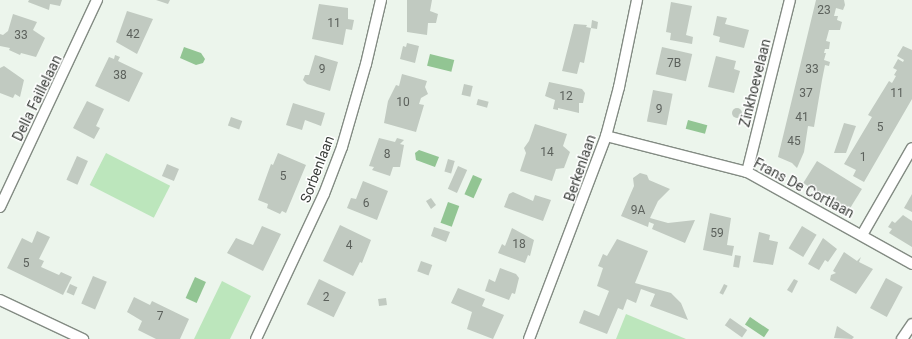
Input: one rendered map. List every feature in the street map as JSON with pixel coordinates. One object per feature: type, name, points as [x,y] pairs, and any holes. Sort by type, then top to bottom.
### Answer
[{"type":"street","name":"Della Faillelaan","points":[[0,207],[97,0]]},
{"type":"street","name":"Sorbenlaan","points":[[256,339],[324,194],[342,147],[366,64],[381,0]]},
{"type":"street","name":"Berkenlaan","points":[[529,339],[606,136],[619,87],[637,0]]},
{"type":"street","name":"Zinkhoevelaan","points":[[747,172],[790,0]]},
{"type":"street","name":"Frans De Cortlaan","points":[[606,136],[747,172],[912,264]]},
{"type":"street","points":[[862,235],[912,148]]},
{"type":"street","points":[[0,300],[82,339]]},
{"type":"street","points":[[902,339],[912,324]]},
{"type":"shaded area","points":[[184,47],[201,53],[205,59],[203,63],[196,65],[180,58]]},
{"type":"shaded area","points":[[430,54],[454,60],[451,72],[427,66]]},
{"type":"shaded area","points":[[688,120],[707,125],[705,134],[686,129]]},
{"type":"shaded area","points":[[419,150],[439,157],[435,167],[416,160],[415,153]]},
{"type":"shaded area","points":[[106,153],[170,186],[154,218],[90,185]]},
{"type":"shaded area","points":[[473,175],[482,179],[474,198],[464,194]]},
{"type":"shaded area","points":[[448,202],[459,206],[452,227],[440,223]]},
{"type":"shaded area","points":[[195,277],[206,282],[197,303],[186,298]]},
{"type":"shaded area","points":[[222,281],[251,296],[230,339],[194,339]]},
{"type":"shaded area","points":[[626,314],[686,339],[616,339]]},
{"type":"shaded area","points":[[750,317],[769,330],[764,337],[745,324]]},
{"type":"building","points":[[29,0],[62,0],[60,6],[50,4],[49,10],[28,2]]},
{"type":"building","points":[[156,0],[170,0],[168,4]]},
{"type":"building","points":[[407,0],[432,0],[430,11],[438,14],[436,23],[428,23],[427,35],[407,32]]},
{"type":"building","points":[[816,0],[844,0],[845,5],[843,10],[836,8],[834,16],[838,16],[837,20],[842,22],[840,30],[829,30],[826,41],[830,42],[829,49],[825,49],[824,53],[826,53],[824,60],[830,62],[829,66],[825,65],[814,127],[808,126],[804,152],[797,168],[792,163],[778,157]]},
{"type":"building","points":[[671,2],[692,6],[686,35],[693,37],[692,44],[670,40],[671,33],[666,32]]},
{"type":"building","points":[[319,4],[348,8],[348,19],[354,20],[352,30],[346,29],[343,45],[312,39]]},
{"type":"building","points":[[127,11],[153,19],[137,54],[116,42]]},
{"type":"building","points":[[13,14],[37,22],[33,30],[45,38],[36,57],[21,53],[20,55],[9,50],[10,48],[0,46],[0,34],[3,35],[8,31]]},
{"type":"building","points":[[717,16],[727,18],[725,24],[749,30],[744,48],[719,42],[720,37],[713,35]]},
{"type":"building","points":[[592,20],[598,22],[597,29],[591,28]]},
{"type":"building","points":[[574,24],[587,25],[586,27],[591,28],[584,63],[580,62],[577,74],[562,71]]},
{"type":"building","points":[[407,43],[419,46],[415,63],[400,59],[403,46],[406,47]]},
{"type":"building","points":[[903,46],[912,50],[912,99],[864,182],[853,176],[856,170],[844,164],[872,117],[868,115],[889,81],[892,83],[896,76],[894,75],[897,70],[893,68],[898,59],[903,62],[904,60],[897,56]]},
{"type":"building","points":[[662,47],[692,54],[686,81],[656,74]]},
{"type":"building","points":[[115,55],[120,57],[118,61],[143,73],[129,102],[95,86],[109,57],[114,59]]},
{"type":"building","points":[[315,55],[338,62],[330,91],[307,84],[303,80],[305,75],[309,75]]},
{"type":"building","points":[[716,56],[736,61],[734,69],[740,71],[734,93],[708,87]]},
{"type":"building","points":[[4,66],[24,80],[20,97],[15,94],[13,98],[0,93],[0,68]]},
{"type":"building","points":[[402,74],[427,81],[425,87],[428,94],[421,98],[419,104],[424,105],[416,132],[384,123],[388,101],[396,85],[399,86]]},
{"type":"building","points":[[549,82],[582,89],[585,93],[583,103],[579,103],[579,113],[558,108],[558,110],[553,109],[555,100],[545,96]]},
{"type":"building","points":[[464,84],[473,86],[470,97],[462,95]]},
{"type":"building","points":[[653,90],[673,94],[667,125],[647,121]]},
{"type":"building","points":[[478,99],[489,102],[487,108],[476,105]]},
{"type":"building","points":[[87,101],[104,109],[96,126],[100,128],[94,139],[73,128]]},
{"type":"building","points":[[293,103],[325,113],[321,126],[305,120],[302,130],[286,125]]},
{"type":"building","points":[[735,108],[739,108],[741,109],[741,117],[735,118],[732,115],[732,111]]},
{"type":"building","points":[[231,117],[242,121],[239,130],[228,125]]},
{"type":"building","points":[[844,123],[856,126],[846,153],[834,153]]},
{"type":"building","points":[[535,124],[567,134],[563,146],[570,152],[564,168],[556,169],[552,181],[520,171],[526,153],[524,148],[529,141]]},
{"type":"building","points":[[379,138],[395,142],[397,138],[404,140],[400,144],[404,145],[400,167],[393,167],[390,176],[372,170],[374,167],[369,166]]},
{"type":"building","points":[[278,153],[306,165],[286,213],[282,211],[280,214],[267,208],[268,204],[258,200],[271,164],[273,165]]},
{"type":"building","points":[[77,156],[88,161],[77,185],[66,180]]},
{"type":"building","points":[[448,159],[455,161],[451,173],[444,171]]},
{"type":"building","points":[[817,161],[862,189],[848,211],[803,183]]},
{"type":"building","points":[[167,164],[179,169],[174,181],[162,176]]},
{"type":"building","points":[[458,166],[467,170],[457,193],[448,189]]},
{"type":"building","points":[[640,173],[647,175],[649,180],[670,189],[658,201],[650,218],[668,223],[695,220],[685,243],[652,229],[654,224],[649,222],[648,227],[621,216],[634,186],[633,178]]},
{"type":"building","points":[[363,181],[388,191],[377,220],[347,208],[351,198],[356,199]]},
{"type":"building","points":[[513,192],[533,201],[535,195],[551,200],[543,221],[504,207],[509,194]]},
{"type":"building","points":[[912,194],[912,212],[904,208]]},
{"type":"building","points":[[431,198],[436,205],[431,209],[426,201]]},
{"type":"building","points":[[710,213],[731,218],[727,245],[734,246],[732,256],[703,250]]},
{"type":"building","points":[[903,215],[912,221],[912,247],[889,233],[892,229],[888,227],[892,221],[895,223]]},
{"type":"building","points":[[340,225],[371,240],[362,263],[360,262],[353,276],[323,261]]},
{"type":"building","points":[[262,226],[281,234],[263,271],[227,253],[236,238],[253,245]]},
{"type":"building","points":[[802,226],[817,235],[803,257],[789,248]]},
{"type":"building","points":[[434,227],[450,232],[446,242],[431,236]]},
{"type":"building","points":[[512,228],[534,240],[530,256],[528,255],[525,263],[498,253],[502,244],[505,246]]},
{"type":"building","points":[[37,231],[50,237],[39,259],[44,261],[41,267],[59,275],[61,272],[72,277],[63,295],[7,268],[22,238],[32,243]]},
{"type":"building","points":[[759,232],[770,235],[769,240],[778,242],[773,265],[753,262]]},
{"type":"building","points":[[823,238],[837,249],[828,262],[825,260],[819,270],[808,264]]},
{"type":"building","points":[[617,239],[648,251],[635,283],[671,293],[681,303],[688,320],[650,306],[655,294],[641,289],[636,303],[627,299],[623,310],[618,308],[607,334],[579,323],[584,310],[599,316],[609,291],[597,286],[603,268],[598,266],[603,254],[607,256]]},
{"type":"building","points":[[844,252],[857,261],[861,257],[859,262],[873,269],[856,294],[830,280],[831,275],[836,273],[833,271]]},
{"type":"building","points":[[735,255],[741,256],[739,268],[733,267]]},
{"type":"building","points":[[421,261],[432,265],[429,275],[417,271]]},
{"type":"building","points":[[500,268],[516,274],[519,278],[515,294],[512,293],[509,300],[485,291],[489,279],[495,282]]},
{"type":"building","points":[[93,276],[107,282],[95,309],[81,304]]},
{"type":"building","points":[[886,278],[903,287],[887,317],[870,308]]},
{"type":"building","points":[[319,279],[346,292],[334,317],[307,304]]},
{"type":"building","points":[[794,279],[798,281],[792,293],[787,290]]},
{"type":"building","points":[[70,284],[77,287],[74,295],[66,292]]},
{"type":"building","points":[[724,284],[728,286],[723,295],[719,293]]},
{"type":"building","points":[[458,288],[485,299],[482,306],[504,315],[493,339],[467,329],[472,312],[451,303]]},
{"type":"building","points":[[134,297],[150,305],[152,301],[189,319],[180,339],[156,339],[138,330],[142,321],[127,312]]},
{"type":"building","points":[[386,298],[387,305],[379,306],[378,299]]},
{"type":"building","points":[[730,318],[747,330],[742,337],[725,325]]},
{"type":"building","points":[[837,326],[854,337],[852,339],[834,338]]}]
